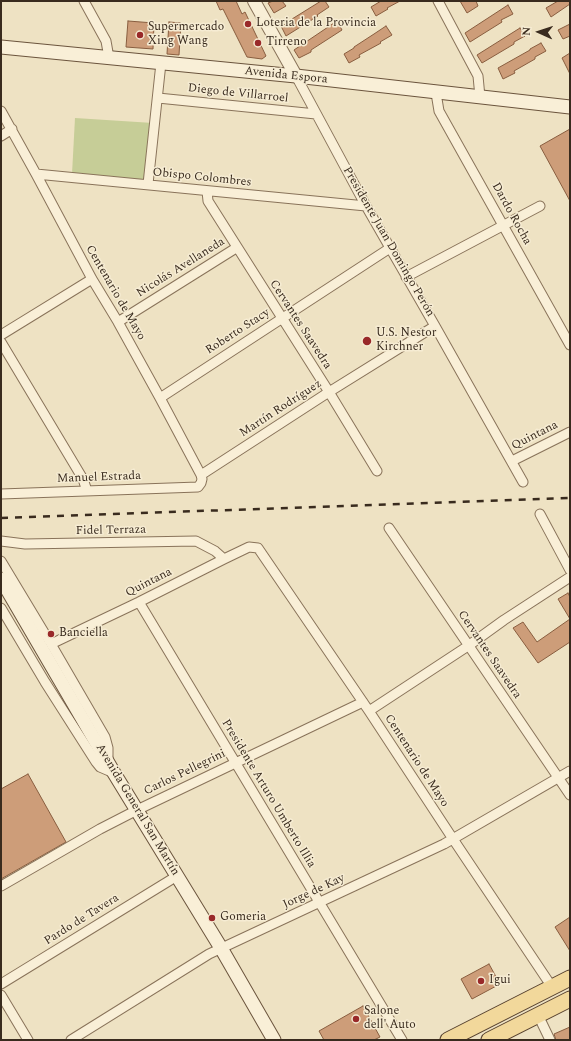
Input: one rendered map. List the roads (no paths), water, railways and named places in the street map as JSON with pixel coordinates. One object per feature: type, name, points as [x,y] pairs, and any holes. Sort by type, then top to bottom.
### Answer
[{"type":"main road","name":"Avenida Espora","points":[[1,47],[296,76],[570,107]]},
{"type":"main road","name":"Avenida General San Martín","points":[[1,580],[111,768],[221,948],[274,1040]]},
{"type":"main road","points":[[448,1040],[570,978]]},
{"type":"main road","points":[[489,1040],[570,999]]},
{"type":"street","points":[[84,1],[106,42],[109,58]]},
{"type":"street","name":"Presidente Juan Domingo Perón","points":[[254,1],[366,206],[523,482]]},
{"type":"street","points":[[438,1],[478,76],[480,97]]},
{"type":"street","points":[[148,184],[158,98],[160,63]]},
{"type":"street","name":"Dardo Rocha","points":[[436,92],[439,111],[570,345]]},
{"type":"street","name":"Diego de Villarroel","points":[[158,98],[316,114]]},
{"type":"street","name":"Centenario de Mayo","points":[[1,111],[201,475]]},
{"type":"street","points":[[1,136],[12,129]]},
{"type":"street","name":"Obispo Colombres","points":[[36,174],[366,206]]},
{"type":"street","name":"Cervantes Saavedra","points":[[207,191],[208,202],[329,392],[377,471]]},
{"type":"street","points":[[406,277],[540,206]]},
{"type":"street","name":"Nicolás Avellaneda","points":[[118,322],[236,248]]},
{"type":"street","name":"Roberto Stacy","points":[[160,398],[390,248]]},
{"type":"street","points":[[1,335],[92,279]]},
{"type":"street","name":"Martín Rodríguez","points":[[201,475],[329,392],[435,326]]},
{"type":"street","points":[[1,342],[83,479],[87,491]]},
{"type":"street","name":"Quintana","points":[[512,461],[570,432]]},
{"type":"street","name":"Manuel Estrada","points":[[1,494],[198,487],[201,483],[201,475]]},
{"type":"street","points":[[540,514],[570,570]]},
{"type":"street","name":"Cervantes Saavedra","points":[[389,528],[570,795]]},
{"type":"street","name":"Fidel Terraza","points":[[1,541],[25,544],[196,541],[209,547],[221,556]]},
{"type":"street","name":"Quintana","points":[[51,644],[139,602],[221,556],[249,547],[258,548]]},
{"type":"street","name":"Centenario de Mayo","points":[[258,548],[363,702],[552,987]]},
{"type":"street","points":[[1,561],[105,736],[111,768],[100,767],[96,762],[45,682],[1,608]]},
{"type":"street","points":[[369,711],[570,577]]},
{"type":"street","name":"Presidente Arturo Umberto Illia","points":[[139,602],[402,1040]]},
{"type":"street","name":"Carlos Pellegrini","points":[[1,886],[100,829],[137,810],[363,702]]},
{"type":"street","name":"Jorge de Kay","points":[[71,1040],[221,948],[453,839],[570,771]]},
{"type":"street","name":"Pardo de Tavera","points":[[1,984],[177,876]]},
{"type":"street","points":[[1,995],[28,1040]]},
{"type":"street","points":[[538,1015],[550,1040]]},
{"type":"railway","points":[[1,518],[570,498]]},
{"type":"place","name":"Loteria de la Provincia","points":[[248,24]]},
{"type":"place","name":"Supermercado Xing Wang","points":[[140,35]]},
{"type":"place","name":"Tirreno","points":[[258,43]]},
{"type":"place","name":"U.S. Nestor Kirchner","points":[[367,341]]},
{"type":"place","name":"Banciella","points":[[51,634]]},
{"type":"place","name":"Gomeria","points":[[212,918]]},
{"type":"place","name":"Igui","points":[[481,981]]},
{"type":"place","name":"Salone dell' Auto","points":[[356,1019]]}]
